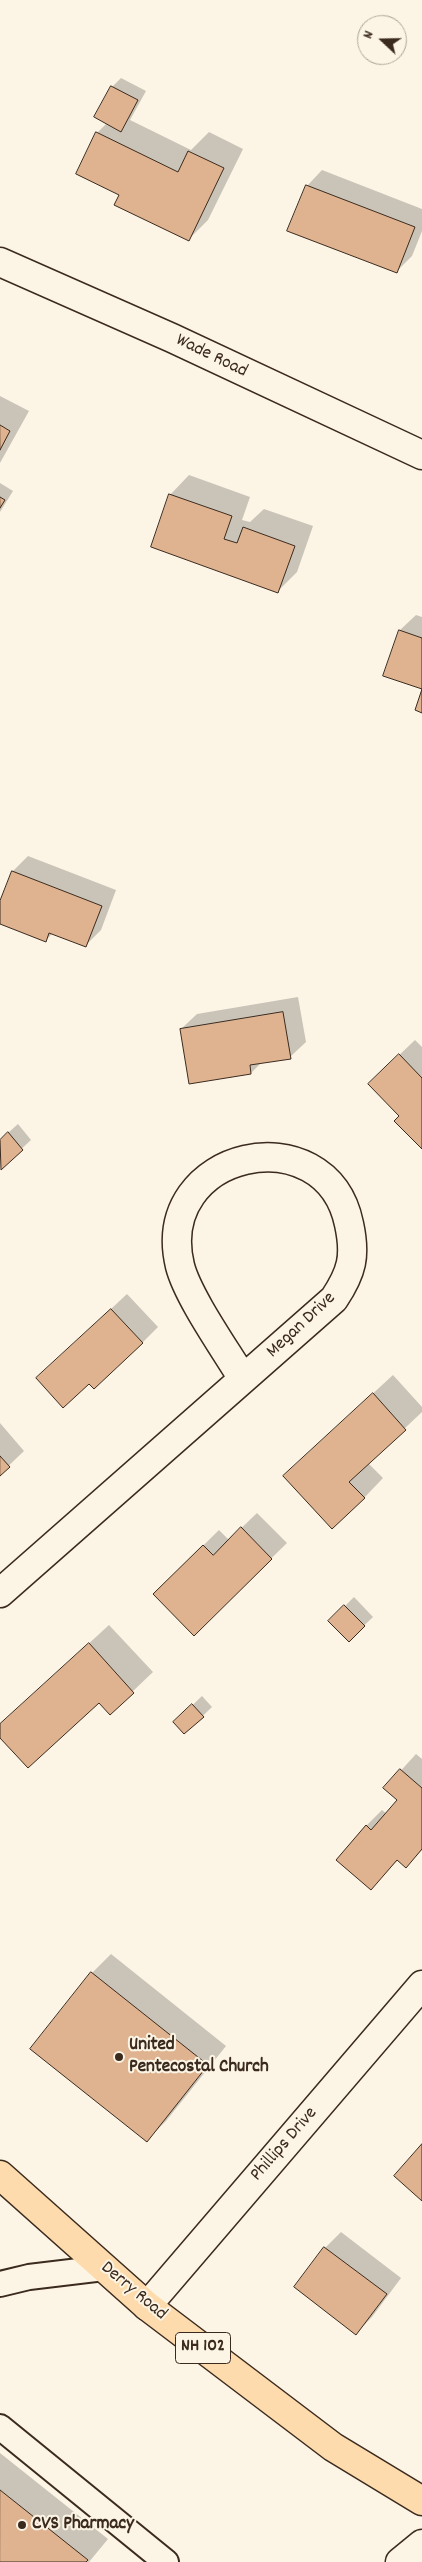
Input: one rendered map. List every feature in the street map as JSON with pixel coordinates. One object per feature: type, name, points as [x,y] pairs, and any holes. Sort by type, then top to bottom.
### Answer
[{"type":"main road","name":"Derry Road","points":[[0,2175],[147,2306],[333,2446],[422,2501]]},
{"type":"street","name":"Wade Road","points":[[0,262],[172,338],[422,455]]},
{"type":"street","name":"Megan Drive","points":[[0,1593],[334,1299],[348,1277],[353,1244],[347,1214],[335,1188],[314,1171],[289,1159],[264,1156],[238,1160],[213,1173],[192,1193],[180,1216],[177,1244],[181,1267],[196,1299],[243,1379]]},
{"type":"street","name":"Phillips Drive","points":[[147,2306],[422,1985]]},
{"type":"street","points":[[400,2562],[422,2544]]},
{"type":"lane","points":[[0,2284],[29,2277],[104,2268]]},
{"type":"lane","points":[[0,2427],[166,2562]]},
{"type":"building","points":[[111,86],[138,100],[121,132],[94,117]]},
{"type":"building","points":[[96,132],[178,172],[188,151],[224,168],[189,241],[114,205],[119,195],[76,174]]},
{"type":"building","points":[[306,185],[415,227],[397,273],[287,231]]},
{"type":"building","points":[[0,425],[10,431],[0,450]]},
{"type":"building","points":[[169,494],[232,516],[224,539],[237,543],[243,527],[295,546],[278,593],[151,547]]},
{"type":"building","points":[[0,497],[5,500],[0,508]]},
{"type":"building","points":[[399,630],[422,638],[422,689],[383,676]]},
{"type":"building","points":[[422,689],[422,713],[415,710]]},
{"type":"building","points":[[12,871],[102,906],[86,947],[49,933],[46,942],[0,924],[0,901]]},
{"type":"building","points":[[283,1012],[291,1059],[250,1065],[251,1074],[189,1084],[180,1029]]},
{"type":"building","points":[[399,1054],[422,1078],[422,1149],[394,1121],[399,1116],[368,1084]]},
{"type":"building","points":[[8,1132],[23,1150],[1,1170],[0,1140]]},
{"type":"building","points":[[111,1309],[143,1343],[94,1389],[89,1384],[63,1408],[36,1378]]},
{"type":"building","points":[[373,1393],[406,1430],[349,1482],[365,1498],[332,1529],[283,1476]]},
{"type":"building","points":[[0,1456],[10,1467],[0,1476]]},
{"type":"building","points":[[241,1527],[272,1559],[194,1636],[153,1594],[203,1545],[213,1555]]},
{"type":"building","points":[[344,1605],[365,1626],[349,1642],[328,1621]]},
{"type":"building","points":[[89,1643],[134,1693],[110,1715],[99,1703],[28,1768],[0,1738],[0,1724]]},
{"type":"building","points":[[192,1704],[204,1717],[184,1734],[173,1722]]},
{"type":"building","points":[[400,1769],[422,1788],[422,1849],[406,1868],[397,1860],[371,1890],[336,1860],[366,1825],[371,1830],[397,1800],[383,1788]]},
{"type":"building","name":"United Pentecostal Church","points":[[91,1972],[208,2065],[147,2142],[30,2049]]},
{"type":"building","points":[[422,2144],[422,2201],[394,2176]]},
{"type":"building","points":[[324,2247],[387,2294],[356,2335],[294,2287]]},
{"type":"building","name":"CVS Pharmacy","points":[[0,2490],[88,2560],[86,2562],[0,2562]]},
{"type":"place","name":"United Pentecostal Church","points":[[119,2057]]},
{"type":"place","name":"CVS Pharmacy","points":[[22,2525]]}]
